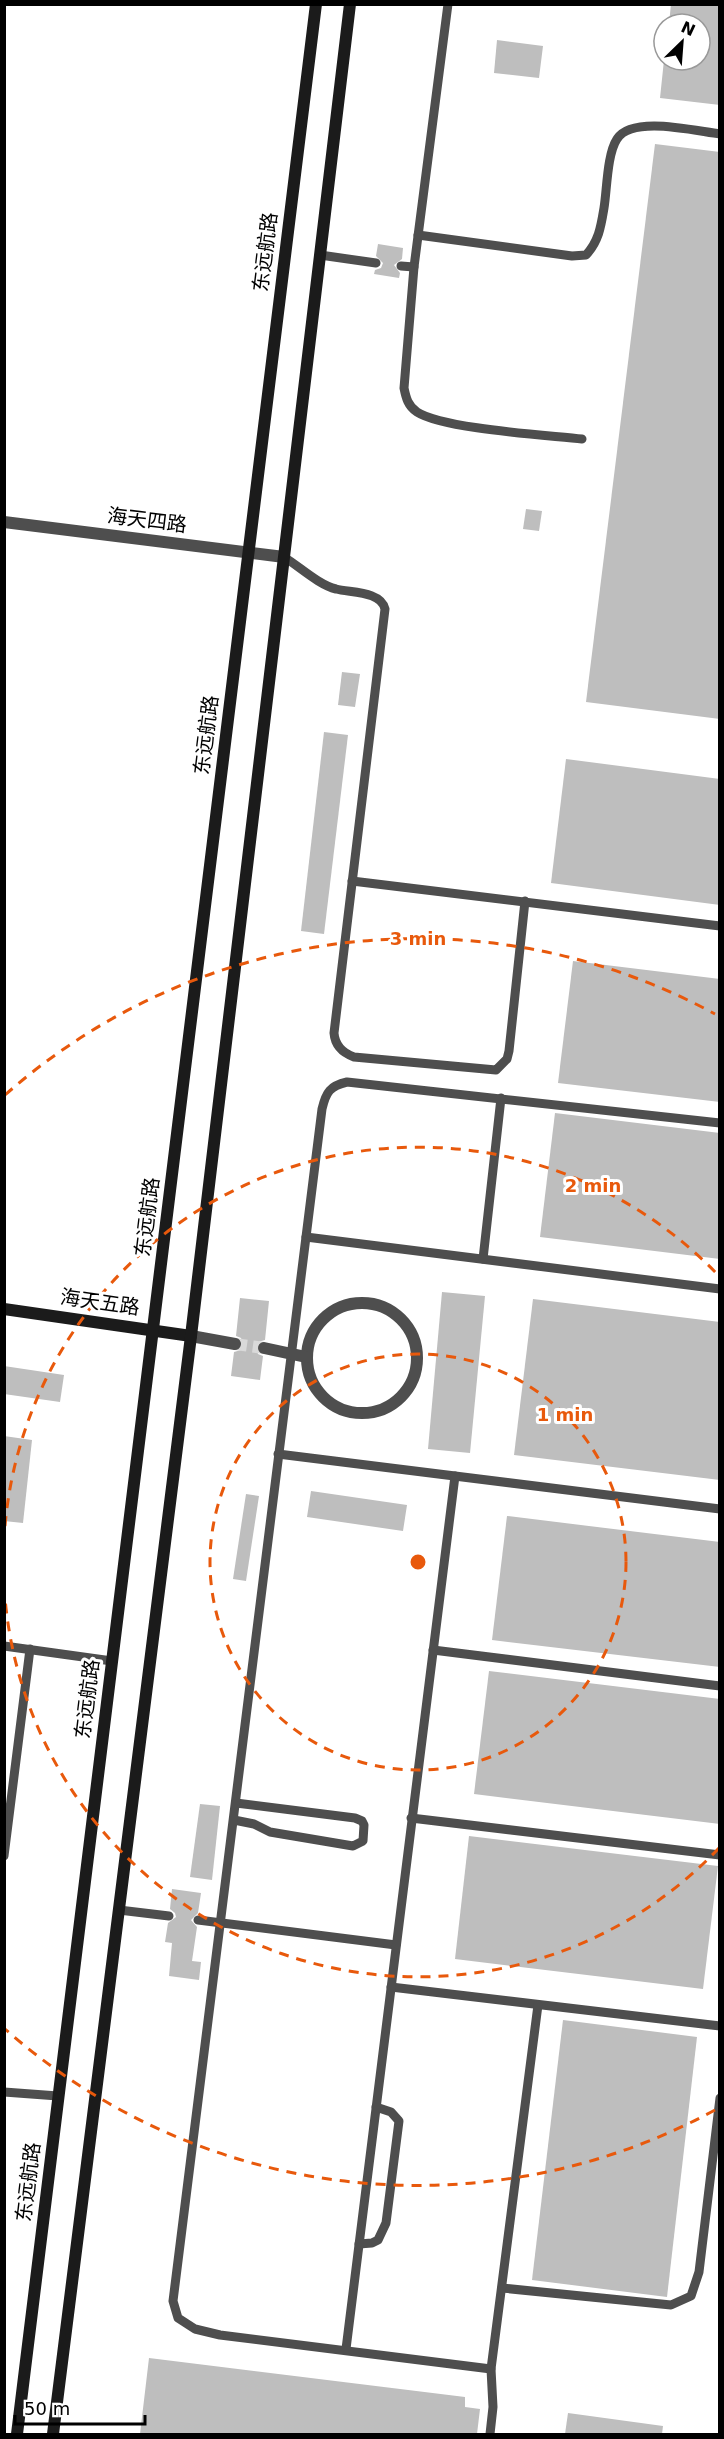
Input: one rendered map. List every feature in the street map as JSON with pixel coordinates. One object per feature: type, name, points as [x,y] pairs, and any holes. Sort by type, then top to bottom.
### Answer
[{"type":"street","name":"东远航路","points":[[17,2434],[316,4]]},
{"type":"street","points":[[53,2434],[191,1336],[350,4]]},
{"type":"street","name":"海天四路","points":[[4,522],[284,557]]},
{"type":"street","points":[[349,1303],[373,1303],[395,1313],[409,1327],[417,1345],[418,1365],[412,1384],[400,1399],[381,1410],[360,1413],[339,1408],[322,1396],[310,1378],[306,1357],[312,1333],[327,1314],[349,1303]]},
{"type":"street","name":"海天五路","points":[[4,1309],[191,1336]]},
{"type":"street","points":[[191,1336],[235,1344]]},
{"type":"street","points":[[264,1348],[306,1357]]},
{"type":"lane","points":[[448,4],[414,267],[404,388],[411,407],[431,419],[582,440]]},
{"type":"lane","points":[[418,236],[572,256],[586,255],[601,230],[613,147],[623,132],[632,127],[654,126],[720,134]]},
{"type":"lane","points":[[320,255],[376,263]]},
{"type":"lane","points":[[401,266],[414,267]]},
{"type":"lane","points":[[284,557],[333,589],[377,598],[384,603],[385,619],[334,1033],[334,1040],[341,1050],[354,1057],[490,1070],[496,1070],[502,1066],[509,1051],[525,901]]},
{"type":"lane","points":[[352,881],[720,926]]},
{"type":"lane","points":[[492,2369],[346,2349],[219,2335],[195,2329],[178,2318],[173,2301],[322,1108],[326,1093],[334,1085],[361,1082],[720,1123]]},
{"type":"lane","points":[[483,1259],[501,1098]]},
{"type":"lane","points":[[306,1237],[720,1289]]},
{"type":"lane","points":[[278,1454],[720,1509]]},
{"type":"lane","points":[[346,2349],[455,1476]]},
{"type":"lane","points":[[4,1646],[112,1660]]},
{"type":"lane","points":[[4,1856],[30,1649]]},
{"type":"lane","points":[[433,1650],[720,1686]]},
{"type":"lane","points":[[234,1820],[254,1824],[270,1832],[353,1846],[363,1840],[362,1821],[355,1818],[236,1803]]},
{"type":"lane","points":[[411,1818],[720,1855]]},
{"type":"lane","points":[[119,1910],[169,1916]]},
{"type":"lane","points":[[198,1920],[396,1945]]},
{"type":"lane","points":[[391,1987],[720,2026]]},
{"type":"lane","points":[[490,2434],[493,2408],[492,2369],[538,2005]]},
{"type":"lane","points":[[4,2092],[58,2096]]},
{"type":"lane","points":[[502,2288],[671,2304],[691,2296],[699,2272],[720,2098]]},
{"type":"lane","points":[[359,2244],[372,2243],[385,2228],[399,2121],[391,2112],[376,2107]]},
{"type":"building","points":[[671,4],[720,4],[720,105],[660,98],[663,72],[712,72],[712,12],[670,12]]},
{"type":"building","points":[[497,40],[543,46],[539,78],[494,73]]},
{"type":"building","points":[[655,144],[720,152],[720,719],[586,702]]},
{"type":"building","points":[[378,244],[403,248],[402,259],[394,265],[400,273],[399,278],[374,274],[383,263],[376,256]]},
{"type":"building","points":[[526,509],[542,511],[539,531],[523,529]]},
{"type":"building","points":[[342,672],[360,674],[355,707],[338,705]]},
{"type":"building","points":[[324,732],[348,735],[324,934],[301,931]]},
{"type":"building","points":[[566,759],[720,779],[720,905],[551,883]]},
{"type":"building","points":[[573,961],[720,979],[720,1102],[558,1083]]},
{"type":"building","points":[[555,1113],[720,1133],[720,1259],[540,1237]]},
{"type":"building","points":[[442,1292],[485,1296],[470,1453],[428,1449]]},
{"type":"building","points":[[240,1298],[269,1301],[265,1340],[258,1342],[256,1347],[258,1354],[263,1356],[260,1380],[231,1376],[234,1352],[241,1350],[243,1345],[241,1338],[236,1336]]},
{"type":"building","points":[[533,1299],[720,1322],[720,1480],[514,1455]]},
{"type":"building","points":[[4,1366],[64,1375],[60,1402],[4,1394]]},
{"type":"building","points":[[4,1436],[32,1440],[23,1523],[4,1521]]},
{"type":"building","points":[[311,1491],[407,1505],[403,1531],[307,1517]]},
{"type":"building","points":[[246,1494],[259,1496],[246,1581],[233,1579]]},
{"type":"building","points":[[507,1516],[720,1542],[720,1667],[492,1640]]},
{"type":"building","points":[[489,1671],[720,1699],[720,1824],[474,1794]]},
{"type":"building","points":[[200,1804],[220,1806],[212,1880],[190,1877]]},
{"type":"building","points":[[469,1836],[718,1866],[703,1989],[455,1959]]},
{"type":"building","points":[[172,1889],[201,1893],[198,1913],[191,1920],[197,1927],[192,1961],[201,1962],[199,1980],[169,1976],[172,1943],[165,1942],[168,1923],[176,1917],[170,1909]]},
{"type":"building","points":[[563,2020],[697,2037],[667,2297],[532,2280]]},
{"type":"building","points":[[149,2358],[465,2397],[465,2407],[480,2409],[477,2434],[140,2434]]},
{"type":"building","points":[[568,2413],[663,2426],[662,2434],[565,2434]]},
{"type":"tunnel","points":[[235,1344],[264,1348]]}]
